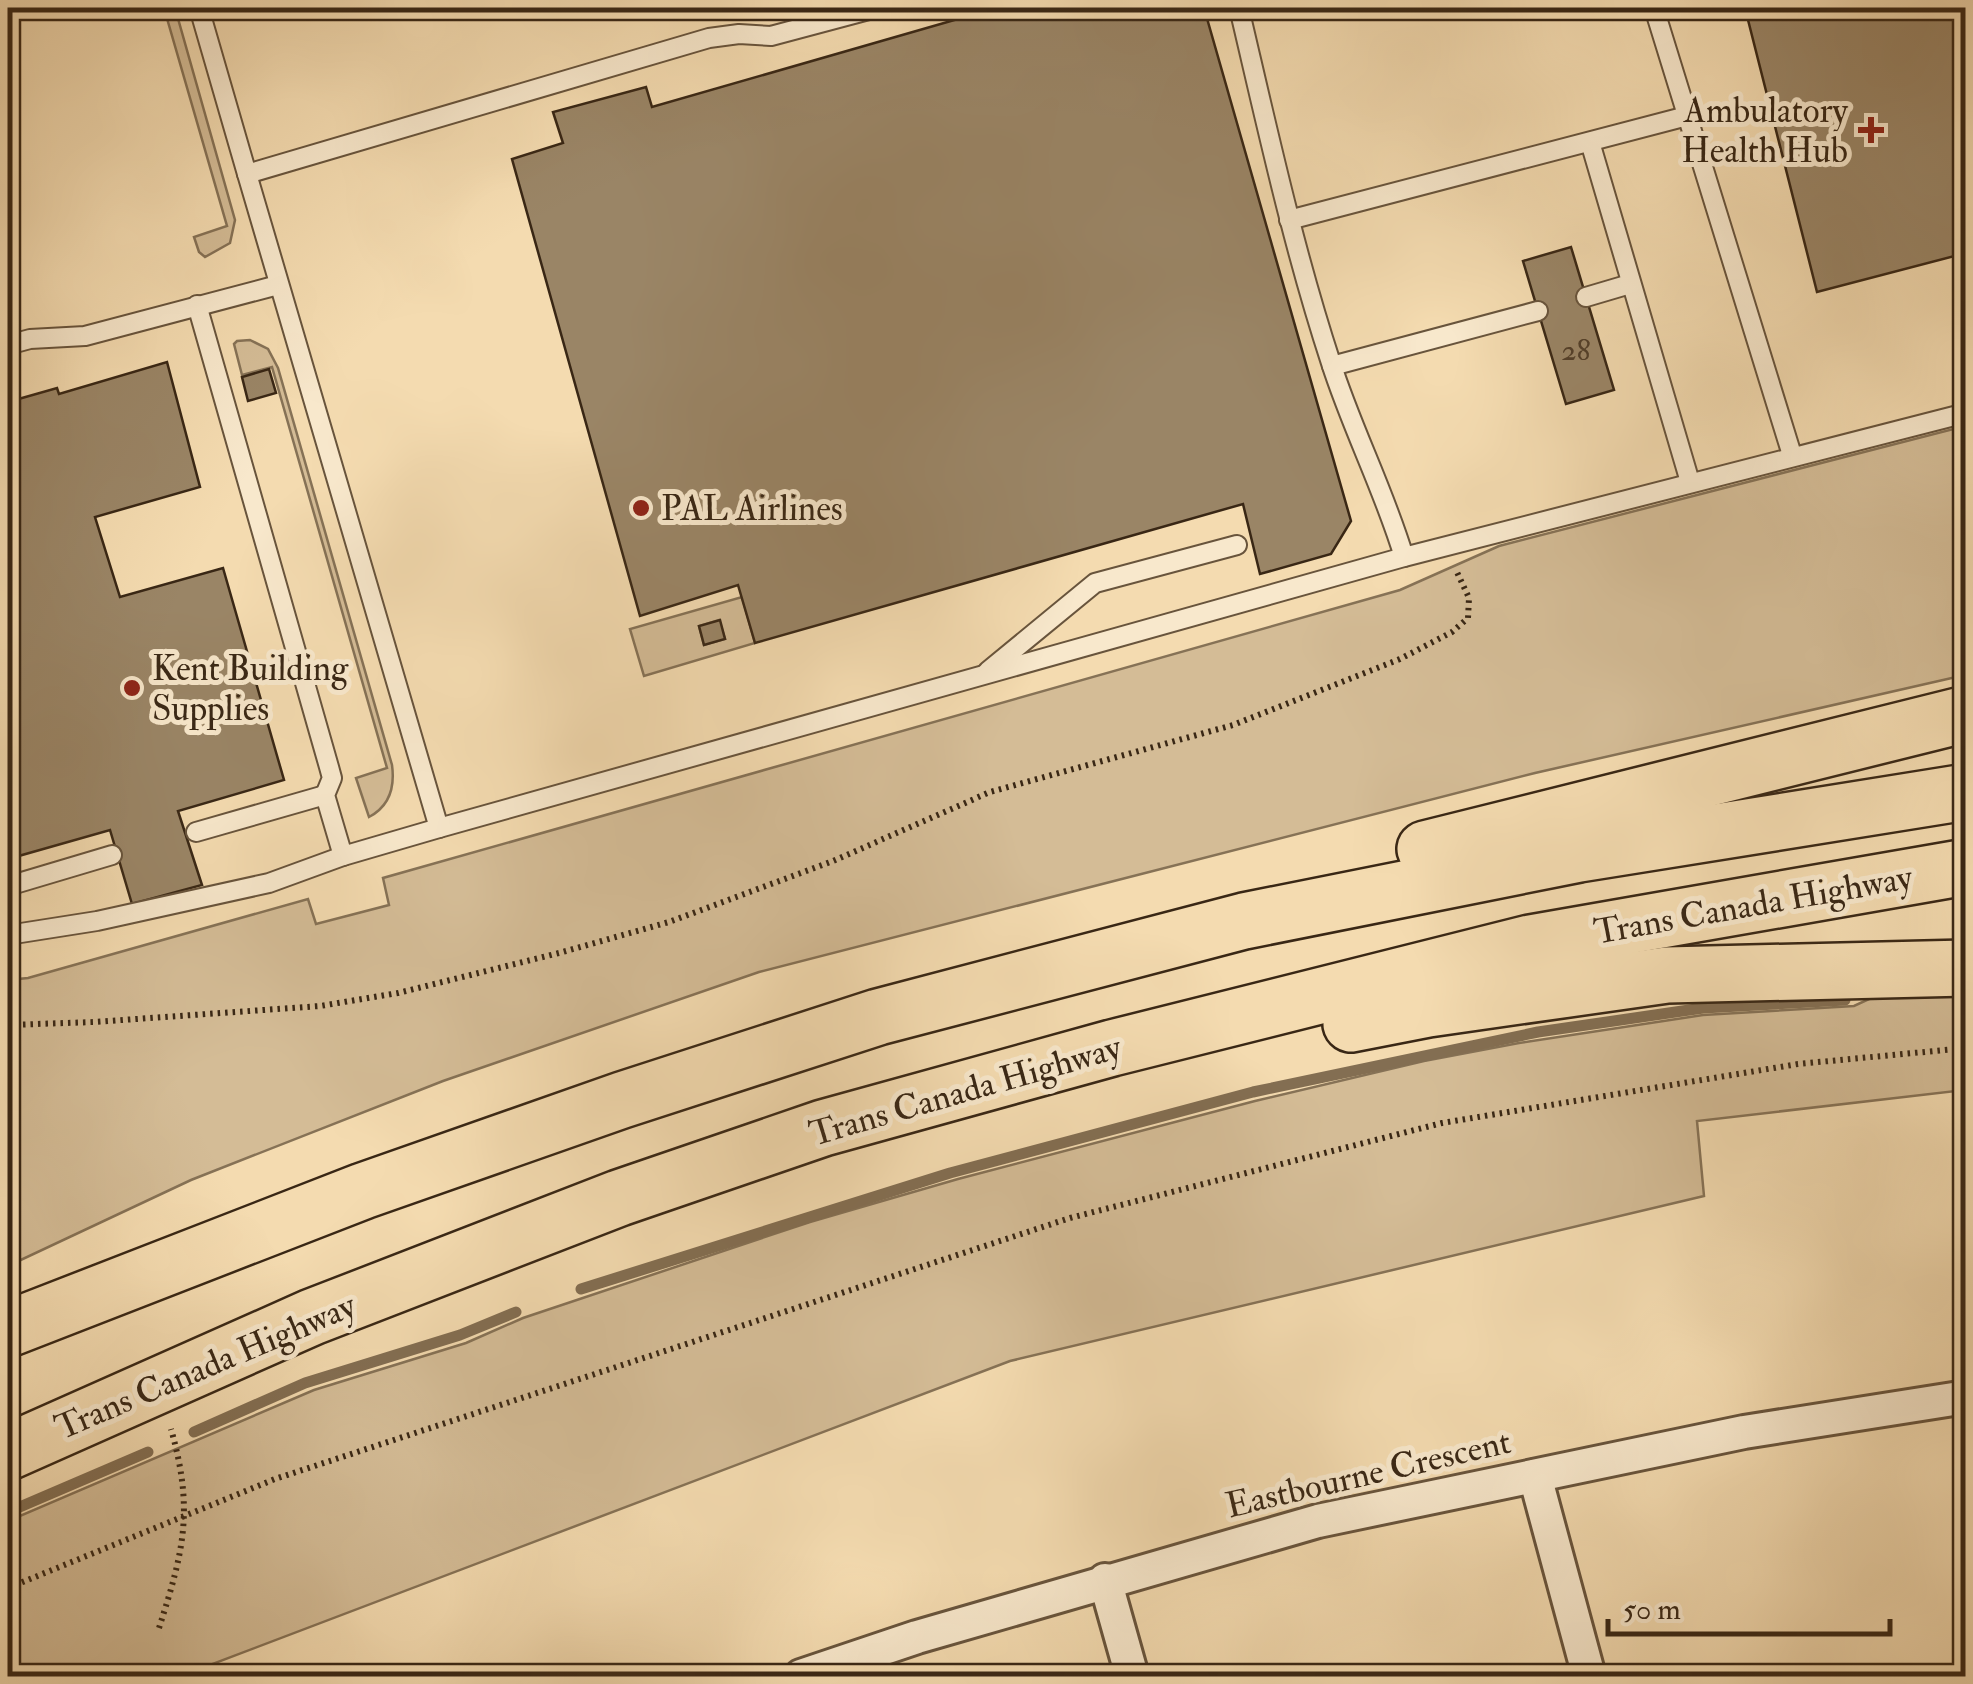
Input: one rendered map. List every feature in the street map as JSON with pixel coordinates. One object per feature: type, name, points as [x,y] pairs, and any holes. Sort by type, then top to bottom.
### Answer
[{"type":"highway","points":[[8,1329],[362,1191],[622,1100],[1338,870],[1966,714]]},
{"type":"highway","points":[[878,1017],[1244,921],[1579,854],[1966,792]]},
{"type":"highway","name":"Trans Canada Highway","points":[[8,1452],[312,1317],[619,1198],[824,1128],[1112,1048],[1530,943],[1966,867]]},
{"type":"highway","points":[[824,1128],[1428,1009],[1667,975],[1966,968]]},
{"type":"street","name":"Eastbourne Crescent","points":[[801,1676],[1106,1580],[1318,1521],[1744,1432],[1966,1397]]},
{"type":"street","points":[[1535,1476],[1589,1676]]},
{"type":"street","points":[[1106,1580],[1132,1676]]},
{"type":"lane","points":[[199,8],[439,828]]},
{"type":"lane","points":[[247,174],[709,38],[739,34],[770,36],[876,8]]},
{"type":"lane","points":[[1239,8],[1289,220],[1332,366],[1390,510],[1404,557]]},
{"type":"lane","points":[[1654,8],[1792,455]]},
{"type":"lane","points":[[1289,220],[1687,116]]},
{"type":"lane","points":[[1590,142],[1690,482]]},
{"type":"lane","points":[[1586,297],[1630,284]]},
{"type":"lane","points":[[8,345],[30,339],[86,336],[278,286]]},
{"type":"lane","points":[[197,305],[332,778],[325,795],[342,856]]},
{"type":"lane","points":[[1332,366],[1538,311]]},
{"type":"lane","points":[[8,935],[97,921],[269,883],[342,856],[439,828],[1404,557],[1966,413]]},
{"type":"lane","points":[[983,675],[1095,584],[1237,545]]},
{"type":"lane","points":[[196,832],[325,795]]},
{"type":"lane","points":[[8,886],[112,856]]},
{"type":"path","points":[[8,1025],[320,1006],[478,975],[669,922],[833,860],[990,792],[1233,726],[1400,659],[1452,632],[1468,618],[1469,598],[1445,546]]},
{"type":"path","points":[[8,1588],[275,1479],[1070,1218],[1442,1123],[1798,1064],[1966,1048]]},
{"type":"path","points":[[158,1385],[182,1470],[184,1516],[181,1558],[160,1628]]},
{"type":"shaded area","points":[[164,8],[175,8],[235,220],[230,243],[205,257],[194,237],[227,226]]},
{"type":"shaded area","points":[[250,340],[268,349],[278,368],[392,765],[389,795],[369,817],[356,778],[387,768],[272,367],[242,375],[234,344]]},
{"type":"shaded area","points":[[1965,426],[1965,675],[1535,773],[759,972],[443,1081],[191,1180],[8,1266],[8,980],[28,978],[308,899],[316,924],[389,905],[383,878],[1400,590],[1499,546]]},
{"type":"shaded area","points":[[742,597],[755,643],[644,676],[630,629]],"holes":[[[719,620],[725,639],[704,645],[699,626]]]},
{"type":"shaded area","points":[[1893,988],[1965,989],[1965,1090],[1697,1121],[1704,1196],[1010,1361],[181,1676],[8,1676],[8,1521],[314,1390],[466,1343],[523,1318],[810,1222],[1255,1101],[1519,1043],[1703,1015],[1854,1006]]},
{"type":"building","points":[[996,8],[1204,8],[1351,521],[1331,554],[1260,574],[1243,504],[755,643],[738,585],[640,616],[512,159],[563,143],[553,112],[646,87],[652,107]]},
{"type":"building","name":"Ambulatory Health Hub","points":[[1745,8],[1966,8],[1966,253],[1817,292]]},
{"type":"building","points":[[1571,247],[1614,390],[1566,404],[1523,261]]},
{"type":"building","name":"Kent Building Supplies","points":[[167,362],[200,487],[95,517],[120,597],[223,568],[284,780],[178,811],[202,885],[132,904],[110,830],[8,859],[8,402],[57,388],[59,394]]},
{"type":"building","points":[[269,369],[276,393],[248,401],[242,377]]},
{"type":"building","points":[[720,620],[725,639],[704,645],[699,626]]},
{"type":"waterway","points":[[581,1289],[950,1173],[1253,1092],[1538,1032],[1703,1008],[1845,1000]]},
{"type":"waterway","points":[[194,1432],[305,1383],[460,1335],[516,1312]]},
{"type":"waterway","points":[[8,1512],[148,1452]]},
{"type":"place","name":"Ambulatory Health Hub","points":[[1871,130]]},
{"type":"place","name":"PAL Airlines","points":[[641,508]]},
{"type":"place","name":"Kent Building Supplies","points":[[132,688]]}]
